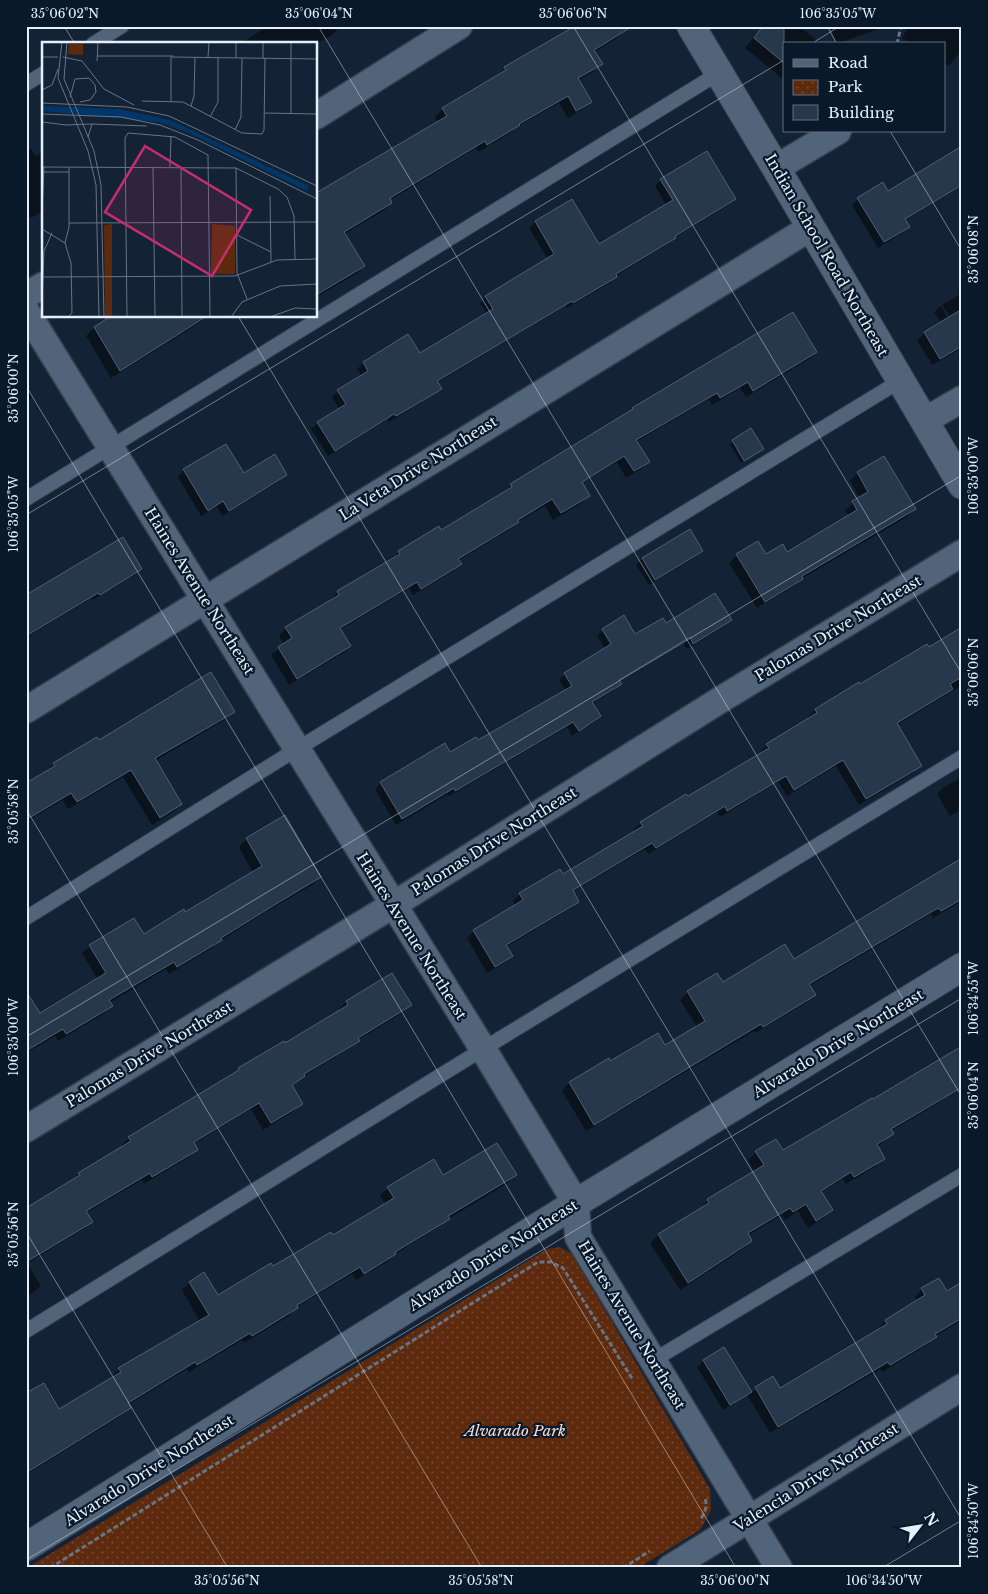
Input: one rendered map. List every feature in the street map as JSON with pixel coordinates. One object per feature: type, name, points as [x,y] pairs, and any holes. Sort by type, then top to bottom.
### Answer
[{"type":"street","points":[[318,115],[459,26]]},
{"type":"street","name":"Indian School Road Northeast","points":[[691,26],[962,485]]},
{"type":"street","points":[[776,168],[836,132]]},
{"type":"street","name":"La Veta Drive Northeast","points":[[26,710],[810,228]]},
{"type":"street","points":[[26,296],[42,286]]},
{"type":"street","name":"Haines Avenue Northeast","points":[[26,311],[576,1203],[578,1237],[652,1361],[750,1517],[779,1568]]},
{"type":"street","points":[[924,421],[962,399]]},
{"type":"street","name":"Palomas Drive Northeast","points":[[26,1129],[393,905],[709,707],[962,553]]},
{"type":"street","name":"Alvarado Drive Northeast","points":[[26,1547],[576,1203],[962,968]]},
{"type":"street","name":"Valencia Drive Northeast","points":[[663,1558],[750,1517],[962,1387]]},
{"type":"lane","points":[[96,42],[122,26]]},
{"type":"lane","points":[[26,499],[719,72]]},
{"type":"lane","points":[[26,84],[42,74]]},
{"type":"lane","points":[[26,918],[297,749],[900,381]]},
{"type":"lane","points":[[26,1332],[962,757]]},
{"type":"lane","points":[[652,1361],[962,1175]]},
{"type":"path","points":[[897,42],[901,26]]},
{"type":"path","points":[[50,1568],[538,1262],[551,1262],[563,1268],[635,1383]]},
{"type":"path","points":[[696,1523],[704,1515],[706,1502],[704,1495]]},
{"type":"path","points":[[623,1568],[663,1558]]},
{"type":"green space","name":"Alvarado Park","points":[[560,1247],[572,1254],[710,1489],[711,1510],[700,1530],[638,1568],[27,1568],[547,1249]]},
{"type":"building","points":[[575,26],[633,26],[594,50],[603,64],[578,78],[592,102],[576,111],[568,96],[487,145],[485,141],[390,198],[392,203],[344,232],[365,266],[318,294],[318,192],[447,116],[442,108],[506,70],[504,67]]},
{"type":"building","points":[[763,26],[784,26],[783,62],[754,38]]},
{"type":"building","points":[[962,146],[962,185],[905,219],[910,227],[884,242],[857,198],[883,182],[888,191]]},
{"type":"building","points":[[707,151],[736,199],[616,274],[617,277],[573,303],[572,301],[437,381],[442,389],[396,416],[394,414],[335,451],[317,422],[346,404],[337,390],[368,371],[363,362],[408,334],[420,353],[493,309],[485,296],[554,254],[535,221],[572,199],[599,244],[673,200],[660,179]]},
{"type":"building","points":[[962,309],[962,346],[940,359],[924,332]]},
{"type":"building","points":[[793,312],[817,352],[753,391],[748,382],[720,398],[717,393],[636,440],[650,462],[634,471],[624,456],[582,482],[590,496],[561,513],[552,499],[518,520],[519,522],[458,559],[462,564],[421,589],[417,582],[340,628],[351,646],[297,679],[278,647],[292,638],[285,627],[339,595],[337,591],[400,554],[398,551],[439,526],[441,530],[512,487],[510,484],[632,408]]},
{"type":"building","points":[[108,318],[204,318],[120,371],[94,327]]},
{"type":"building","points":[[751,428],[764,449],[744,461],[732,440]]},
{"type":"building","points":[[226,444],[244,473],[275,454],[287,475],[229,511],[223,501],[208,511],[183,469]]},
{"type":"building","points":[[884,456],[916,509],[802,576],[803,579],[765,602],[736,554],[758,541],[766,554],[783,544],[787,552],[857,510],[852,501],[868,492],[857,472]]},
{"type":"building","points":[[690,529],[703,551],[655,580],[642,558]]},
{"type":"building","points":[[123,537],[142,569],[100,595],[98,593],[26,636],[26,595]]},
{"type":"building","points":[[715,593],[732,620],[693,644],[690,637],[619,680],[622,684],[592,702],[601,716],[579,731],[573,722],[455,791],[454,788],[402,819],[380,782],[445,743],[450,752],[476,737],[478,740],[572,686],[564,673],[611,644],[602,629],[624,615],[635,634],[663,618],[666,623]]},
{"type":"building","points":[[962,627],[962,677],[950,684],[953,689],[897,723],[922,766],[866,799],[843,760],[794,790],[786,776],[727,811],[725,806],[656,848],[652,843],[573,890],[579,902],[506,945],[513,956],[495,967],[473,930],[523,900],[519,893],[560,869],[563,874],[643,826],[640,822],[769,748],[766,744],[817,713],[815,709],[927,644],[929,647]]},
{"type":"building","points":[[211,672],[235,712],[155,758],[182,804],[160,818],[131,770],[77,802],[71,793],[26,820],[26,783],[55,766],[53,763],[97,737],[99,740]]},
{"type":"building","points":[[285,815],[321,877],[177,967],[174,962],[109,1000],[113,1006],[66,1034],[63,1029],[26,1051],[26,991],[40,1013],[106,973],[89,945],[134,918],[144,934],[184,909],[185,912],[262,866],[246,838]]},
{"type":"building","points":[[962,858],[962,899],[941,911],[938,908],[809,984],[816,995],[763,1027],[761,1024],[594,1125],[569,1082],[609,1058],[610,1061],[658,1033],[665,1045],[705,1021],[687,991],[717,973],[723,982],[785,944],[794,959]]},
{"type":"building","points":[[392,973],[412,1005],[358,1038],[360,1041],[304,1074],[305,1076],[292,1085],[303,1104],[271,1123],[259,1103],[194,1142],[198,1150],[152,1177],[150,1173],[86,1211],[93,1222],[26,1262],[26,1208],[80,1175],[78,1173],[131,1141],[128,1137],[239,1070],[238,1068],[284,1041],[285,1043],[348,1005],[346,1001]]},
{"type":"building","points":[[962,1046],[962,1087],[891,1129],[894,1134],[877,1144],[885,1159],[854,1177],[851,1172],[821,1191],[833,1210],[816,1221],[806,1204],[793,1212],[790,1208],[748,1233],[752,1241],[688,1283],[658,1234],[709,1203],[707,1199],[764,1165],[755,1151],[776,1139],[783,1150]]},
{"type":"building","points":[[497,1143],[517,1175],[448,1216],[450,1219],[395,1252],[396,1254],[364,1274],[360,1267],[297,1305],[298,1308],[252,1336],[250,1333],[197,1365],[195,1362],[128,1403],[131,1408],[26,1473],[26,1393],[44,1383],[59,1409],[121,1372],[118,1368],[209,1315],[189,1282],[204,1272],[218,1295],[271,1263],[273,1266],[331,1232],[333,1235],[394,1198],[387,1187],[434,1159],[443,1175]]},
{"type":"building","points":[[939,1278],[947,1291],[962,1282],[962,1318],[935,1334],[937,1337],[890,1365],[888,1362],[778,1427],[755,1387],[773,1376],[780,1388],[887,1324],[885,1320],[925,1295],[921,1288]]},
{"type":"building","points":[[724,1347],[752,1392],[730,1405],[703,1360]]}]
